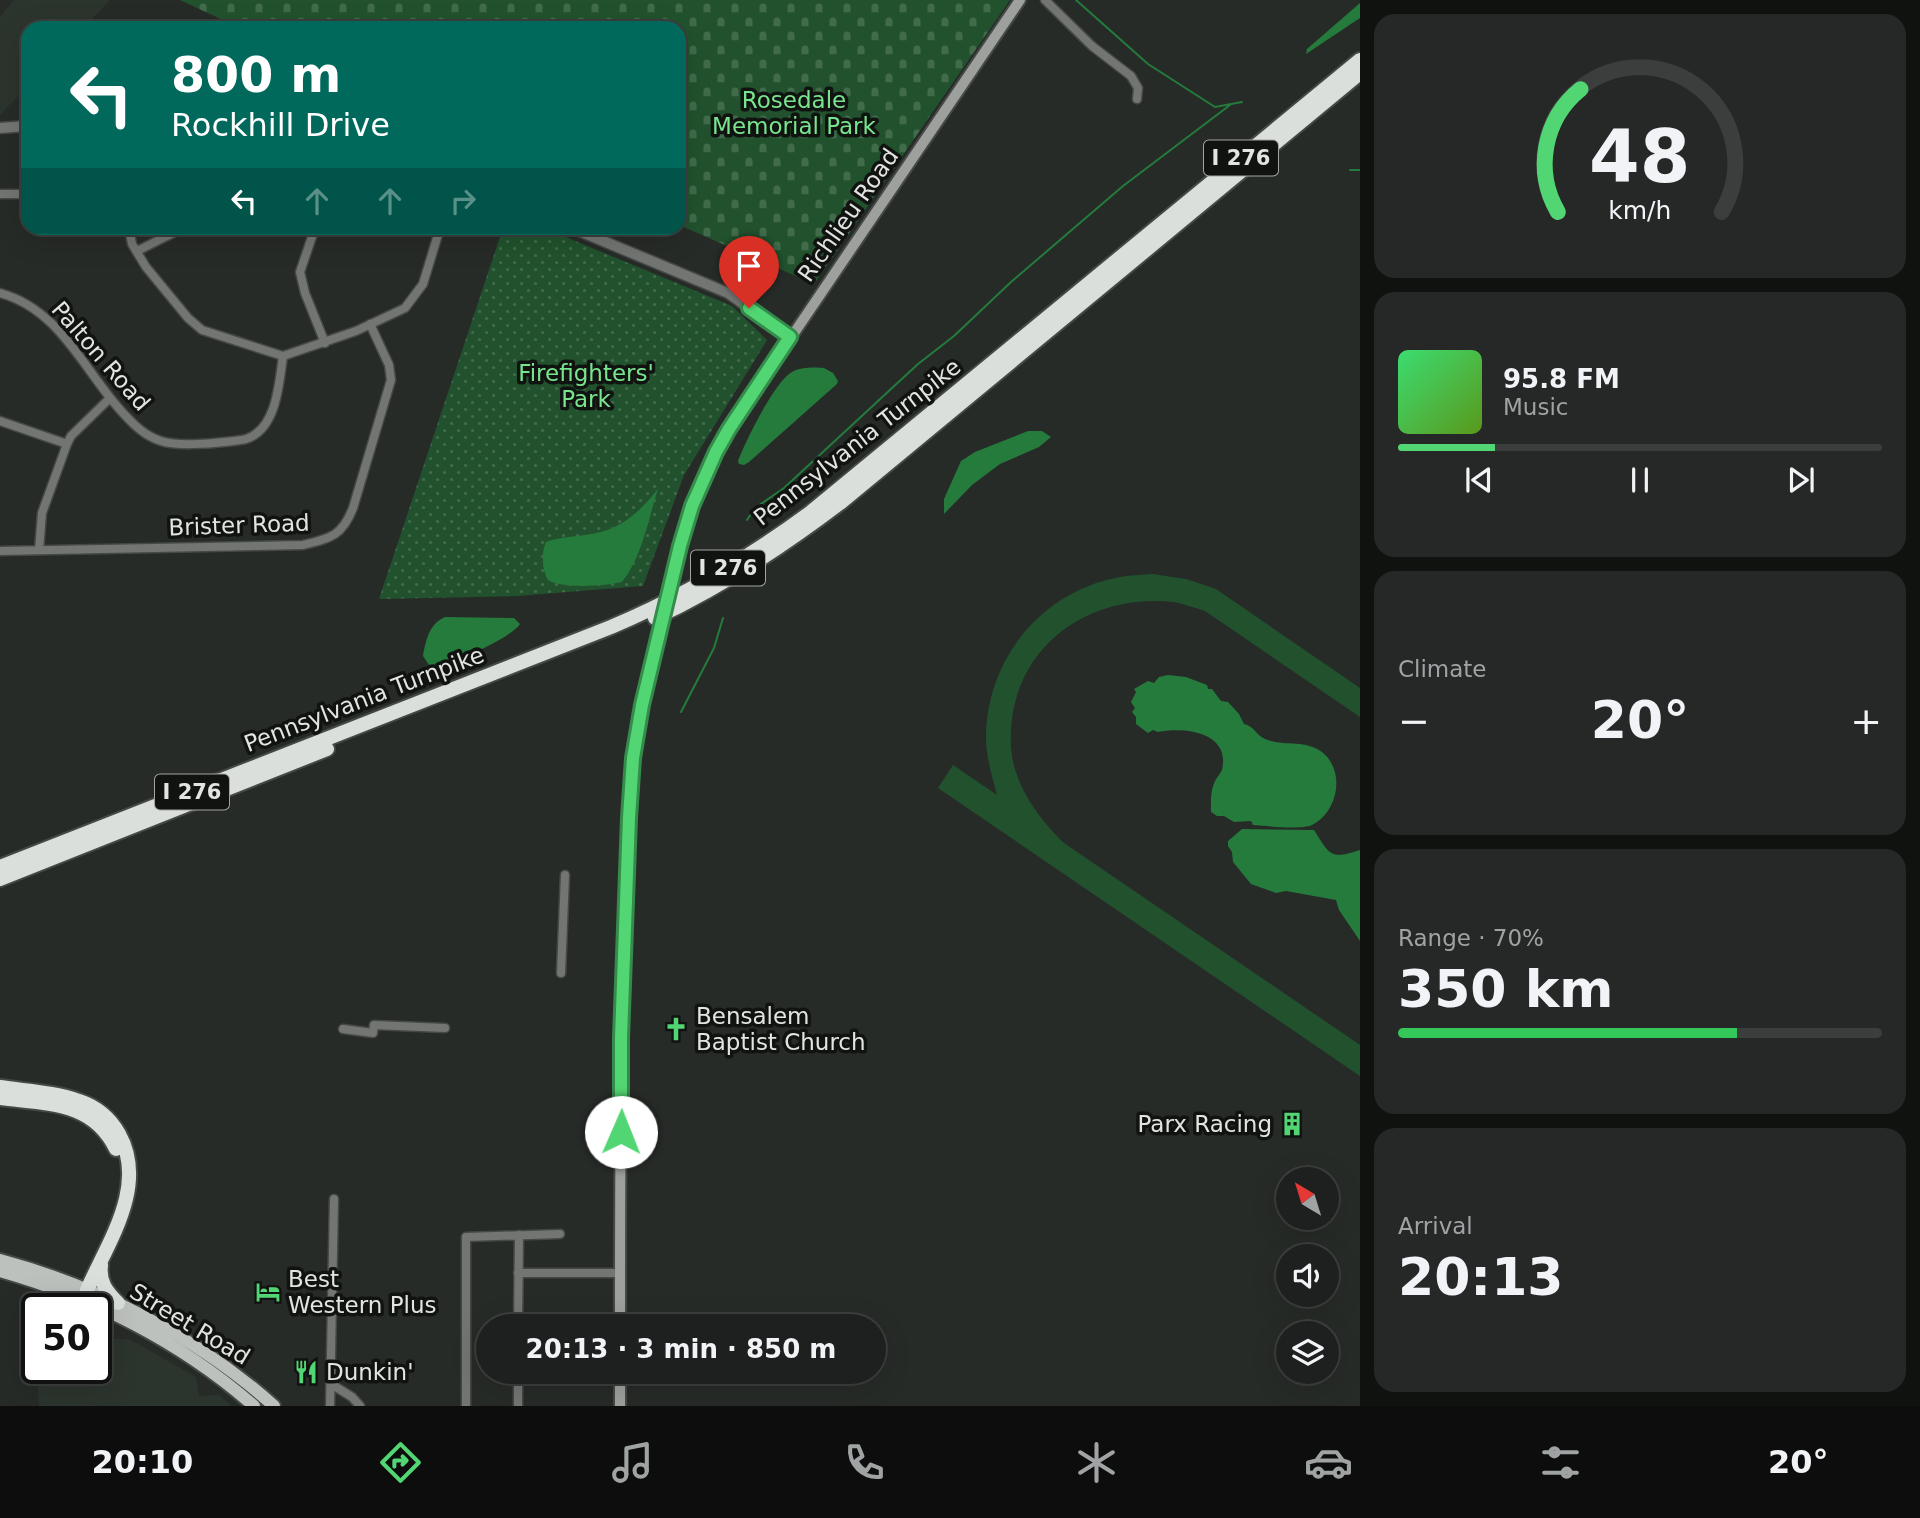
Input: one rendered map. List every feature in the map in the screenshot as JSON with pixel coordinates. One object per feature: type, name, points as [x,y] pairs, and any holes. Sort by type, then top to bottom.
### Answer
[{"type":"highway","name":"Pennsylvania Turnpike","points":[[0,867],[611,627],[734,564],[811,512],[1360,60]]},
{"type":"highway","name":"Pennsylvania Turnpike","points":[[0,881],[618,634],[683,604],[736,575],[840,503],[1360,73]]},
{"type":"highway","points":[[0,1087],[79,1100],[103,1113],[114,1125],[128,1153],[131,1184],[125,1204],[104,1253],[83,1292]]},
{"type":"highway","points":[[0,1098],[50,1104],[86,1114],[99,1123],[117,1151],[121,1185],[83,1292]]},
{"type":"highway","points":[[104,1253],[100,1276],[106,1290],[118,1303]]},
{"type":"main road","name":"Richlieu Road","points":[[620,1314],[621,1038],[630,806],[636,738],[650,669],[692,506],[716,452],[790,337],[1020,0]]},
{"type":"main road","name":"Street Road","points":[[0,1260],[118,1303],[210,1356],[274,1406]]},
{"type":"main road","name":"Street Road","points":[[0,1271],[83,1292],[191,1357],[254,1406]]},
{"type":"main road","points":[[620,1384],[620,1406]]},
{"type":"street","points":[[1045,0],[1092,46],[1131,76],[1138,88],[1137,99]]},
{"type":"street","points":[[0,128],[21,126]]},
{"type":"street","points":[[0,194],[21,194]]},
{"type":"street","points":[[130,235],[136,251],[176,305],[202,330],[283,356],[325,343],[405,308],[423,284],[438,235]]},
{"type":"street","points":[[136,251],[169,235]]},
{"type":"street","points":[[313,235],[300,272],[305,293],[325,343]]},
{"type":"street","points":[[589,235],[721,290],[790,337]]},
{"type":"street","name":"Palton Road","points":[[0,293],[28,303],[43,315],[64,335],[109,399],[135,426],[163,442],[216,443],[247,439],[272,415],[283,356]]},
{"type":"street","name":"Brister Road","points":[[0,551],[303,545],[336,534],[347,525],[391,380],[389,365],[370,324]]},
{"type":"street","points":[[38,550],[42,513],[67,444],[71,436],[109,399]]},
{"type":"street","points":[[0,421],[67,444]]},
{"type":"street","points":[[561,973],[565,875]]},
{"type":"street","points":[[342,1029],[373,1033],[373,1025],[445,1028]]},
{"type":"street","points":[[330,1406],[334,1199]]},
{"type":"street","points":[[466,1406],[466,1237],[560,1234]]},
{"type":"street","points":[[518,1314],[519,1236]]},
{"type":"street","points":[[518,1273],[620,1273]]},
{"type":"street","points":[[331,1384],[352,1396],[360,1406]]},
{"type":"street","points":[[518,1384],[518,1406]]},
{"type":"shaded area","points":[[14,0],[110,0],[90,21],[21,21],[21,93],[0,115],[0,17]]},
{"type":"shaded area","points":[[1360,3],[1360,18],[1306,54],[1307,49]]},
{"type":"shaded area","points":[[824,368],[833,373],[837,384],[749,462],[739,464],[754,427],[777,387],[792,372],[799,369]]},
{"type":"shaded area","points":[[1028,431],[1042,431],[1051,437],[1039,447],[1000,464],[972,485],[944,514],[944,499],[961,461],[975,452]]},
{"type":"shaded area","points":[[658,489],[640,550],[622,582],[573,586],[548,580],[543,561],[546,542],[615,527],[638,511]]},
{"type":"shaded area","points":[[445,617],[514,618],[520,624],[504,637],[478,651],[449,662],[429,665],[423,656],[427,638],[435,624]]},
{"type":"shaded area","points":[[1168,675],[1186,677],[1207,685],[1221,701],[1228,702],[1244,724],[1265,739],[1301,744],[1322,752],[1330,760],[1334,770],[1336,791],[1328,811],[1321,819],[1307,826],[1275,827],[1253,825],[1251,821],[1234,822],[1211,812],[1213,788],[1222,770],[1223,757],[1219,747],[1203,734],[1180,730],[1153,730],[1148,733],[1136,724],[1136,717],[1132,712],[1135,708],[1131,702],[1136,692],[1134,689]]},
{"type":"shaded area","points":[[1242,829],[1314,830],[1328,850],[1336,855],[1360,850],[1360,941],[1339,910],[1336,900],[1286,891],[1276,893],[1251,884],[1233,862],[1228,846],[1228,841]]},
{"type":"shaded area","points":[[112,1339],[129,1339],[196,1377],[199,1396],[219,1395],[231,1406],[39,1406],[38,1384],[112,1384]]},
{"type":"green space","name":"Rosedale Memorial Park","points":[[180,0],[1010,0],[814,284],[686,228],[686,21],[225,21]]},
{"type":"green space","name":"Firefighters' Park","points":[[501,235],[561,235],[732,306],[767,340],[684,475],[643,586],[517,596],[379,599]]},
{"type":"green space","points":[[1152,574],[1186,579],[1216,589],[1360,688],[1360,717],[1205,611],[1174,602],[1141,602],[1109,607],[1081,619],[1056,636],[1036,657],[1022,683],[1013,713],[1011,747],[1022,787],[1045,823],[1064,843],[1360,1045],[1360,1076],[938,788],[953,765],[997,795],[986,744],[989,708],[996,681],[1008,655],[1024,633],[1044,613],[1066,597],[1092,585],[1120,577]]},
{"type":"waterway","points":[[1076,0],[1148,64],[1215,107],[1242,102]]},
{"type":"waterway","points":[[747,520],[755,508],[784,488],[1011,282],[1123,186],[1230,105]]},
{"type":"waterway","points":[[1350,170],[1360,170]]},
{"type":"waterway","points":[[681,712],[714,648],[723,618]]},
{"type":"place","name":"Bensalem Baptist Church","points":[[676,1029]]},
{"type":"place","name":"Parx Racing","points":[[1292,1124]]},
{"type":"place","name":"Best Western Plus","points":[[268,1292]]},
{"type":"place","name":"Dunkin'","points":[[306,1372]]},
{"type":"route","points":[[621,1132],[621,1038],[629,818],[636,738],[680,546],[692,506],[729,429],[790,337],[749,308]]}]
